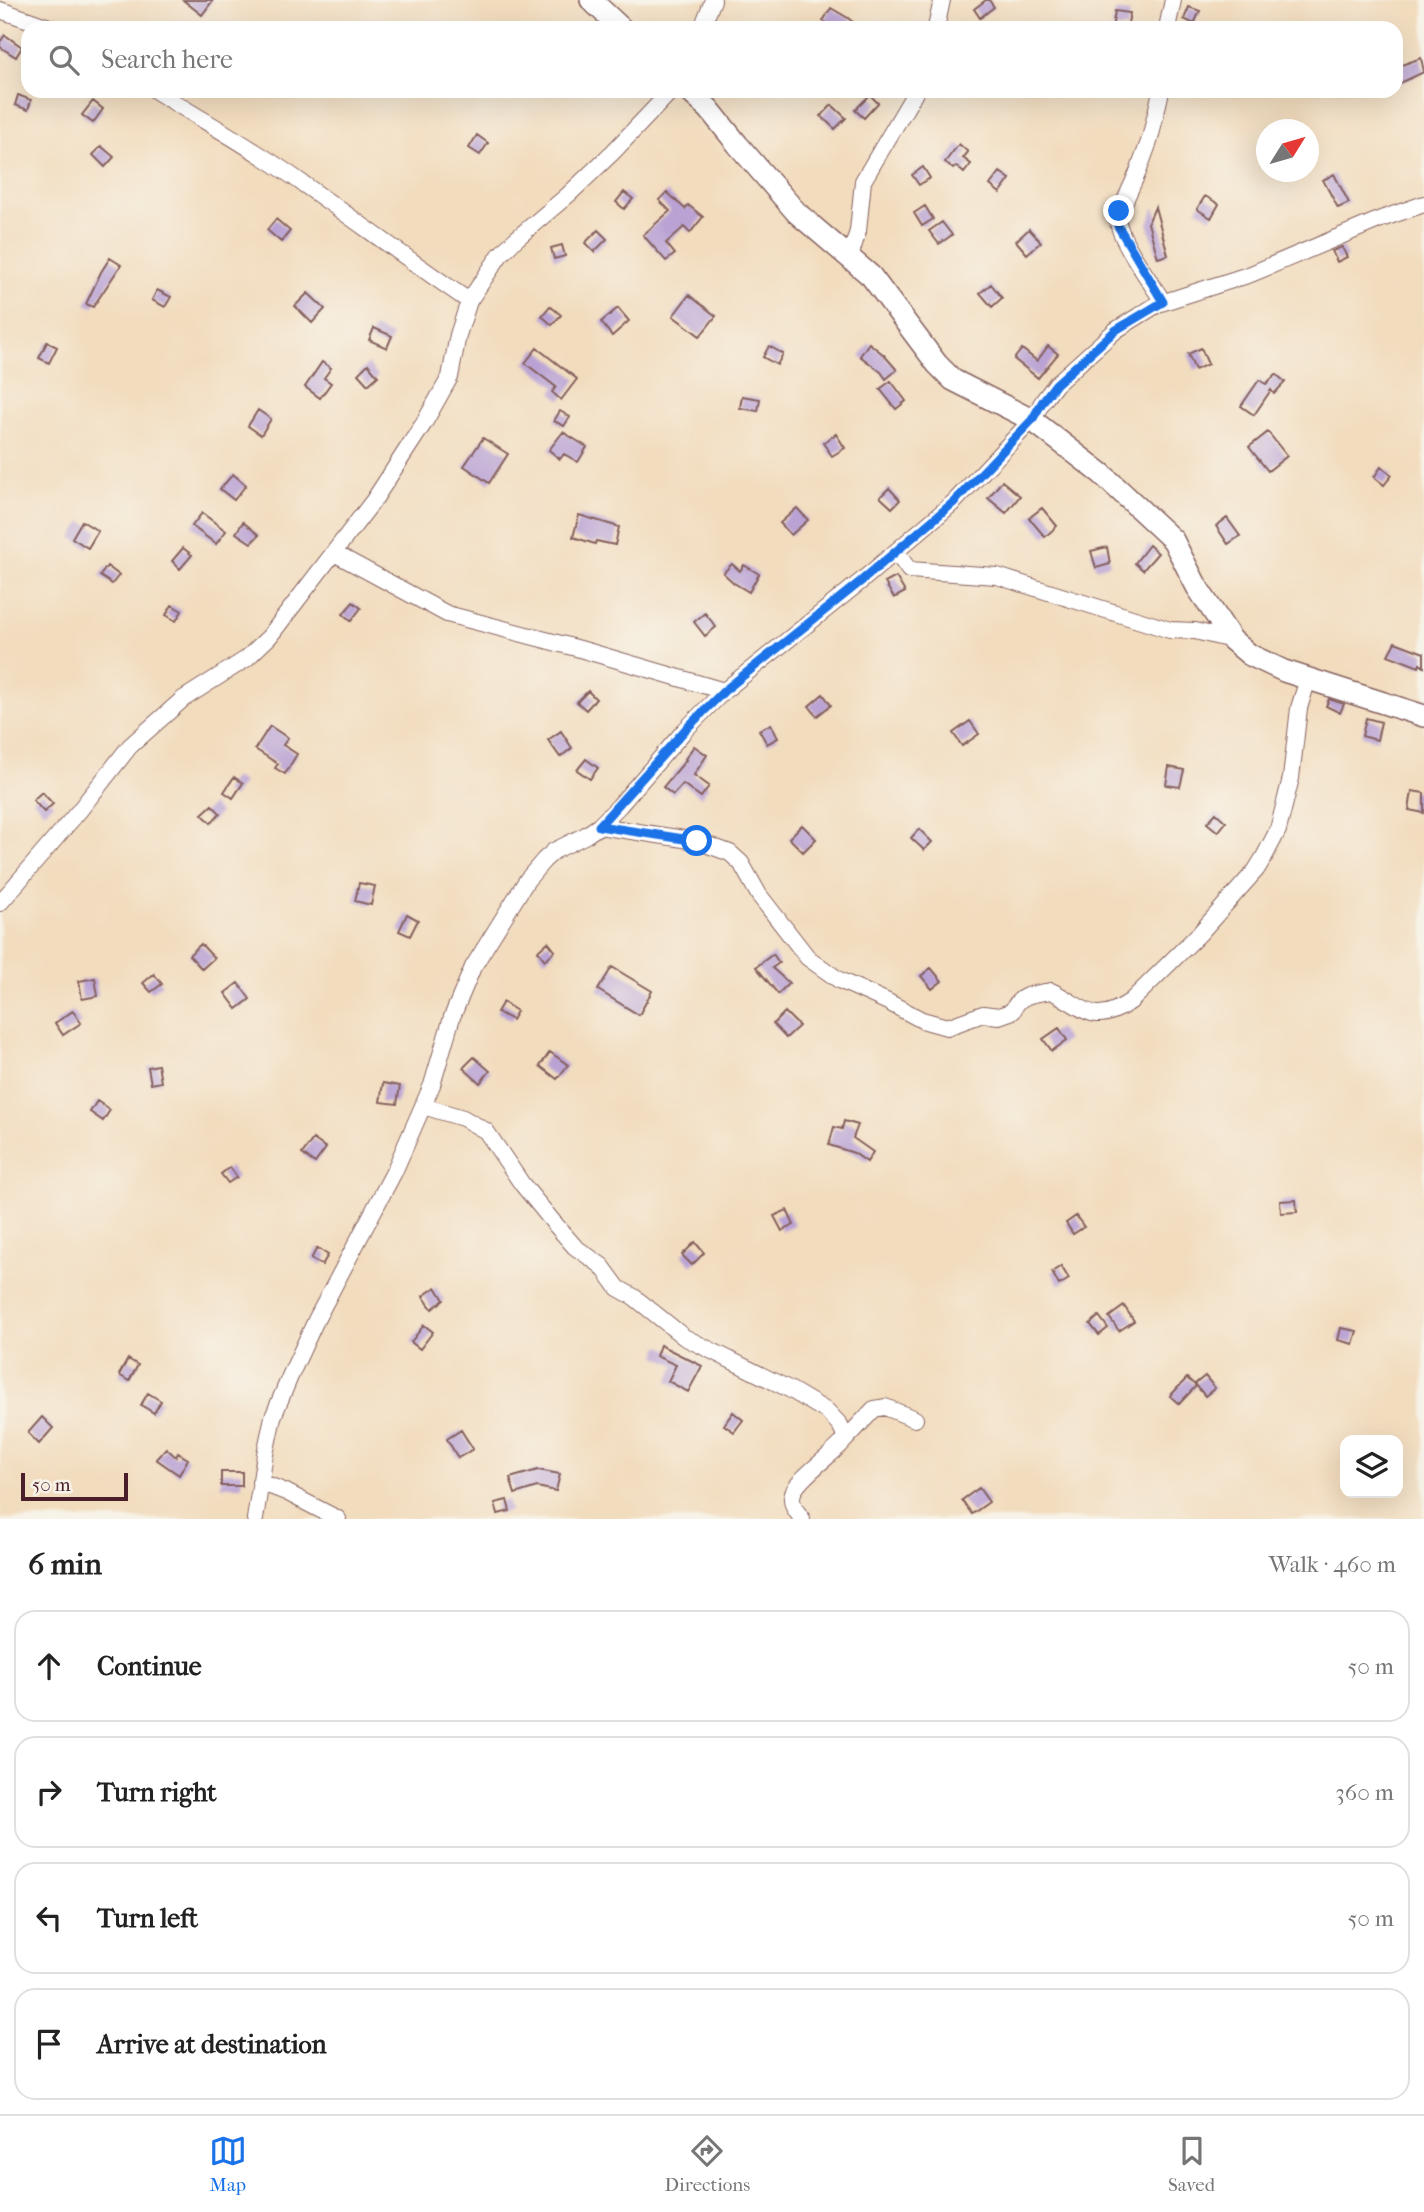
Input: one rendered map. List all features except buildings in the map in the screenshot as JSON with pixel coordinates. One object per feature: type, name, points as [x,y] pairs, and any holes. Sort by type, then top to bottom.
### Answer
[{"type":"street","points":[[591,0],[614,21]]},
{"type":"street","points":[[705,21],[713,0]]},
{"type":"street","points":[[938,21],[942,0]]},
{"type":"street","points":[[1168,21],[1173,0]]},
{"type":"street","points":[[0,10],[32,21]]},
{"type":"street","points":[[167,98],[302,182],[469,301]]},
{"type":"street","points":[[0,903],[79,811],[130,746],[183,699],[246,659],[269,637],[374,500],[450,377],[458,335],[469,301],[500,255],[568,195],[664,98]]},
{"type":"street","points":[[697,98],[797,213],[871,276],[937,364],[953,380],[1032,420],[1102,474],[1173,540],[1197,587],[1232,640],[1265,663],[1424,716]]},
{"type":"street","points":[[850,257],[858,231],[863,181],[912,98]]},
{"type":"street","points":[[1159,98],[1138,172],[1117,218],[1124,239],[1163,302]]},
{"type":"street","points":[[255,1519],[273,1417],[291,1374],[332,1287],[394,1172],[432,1085],[452,1017],[473,967],[527,880],[554,850],[599,826],[685,730],[724,691],[954,502],[1032,420],[1056,384],[1116,330],[1163,302],[1251,274],[1381,219],[1424,204]]},
{"type":"street","points":[[896,552],[909,570],[997,576],[1170,630],[1195,631],[1232,640]]},
{"type":"street","points":[[334,553],[447,614],[724,691]]},
{"type":"street","points":[[599,826],[697,841],[730,853],[741,863],[759,895],[807,958],[839,980],[922,1020],[947,1027],[983,1014],[1006,1015],[1013,1012],[1020,999],[1051,991],[1083,1011],[1104,1014],[1118,1010],[1131,1001],[1200,933],[1256,870],[1264,857],[1278,830],[1291,778],[1299,708],[1308,679]]},
{"type":"street","points":[[423,1106],[463,1118],[486,1131],[522,1184],[554,1223],[575,1247],[602,1266],[618,1288],[634,1297],[684,1337],[791,1390],[828,1412],[841,1425],[844,1441]]},
{"type":"street","points":[[802,1519],[794,1508],[794,1487],[874,1409],[885,1407],[915,1419]]},
{"type":"street","points":[[260,1482],[286,1492],[338,1519]]},
{"type":"route","points":[[697,841],[599,826],[685,730],[724,691],[860,582],[954,502],[1032,420],[1056,384],[1116,330],[1163,302],[1124,239],[1118,226],[1119,211]]}]
